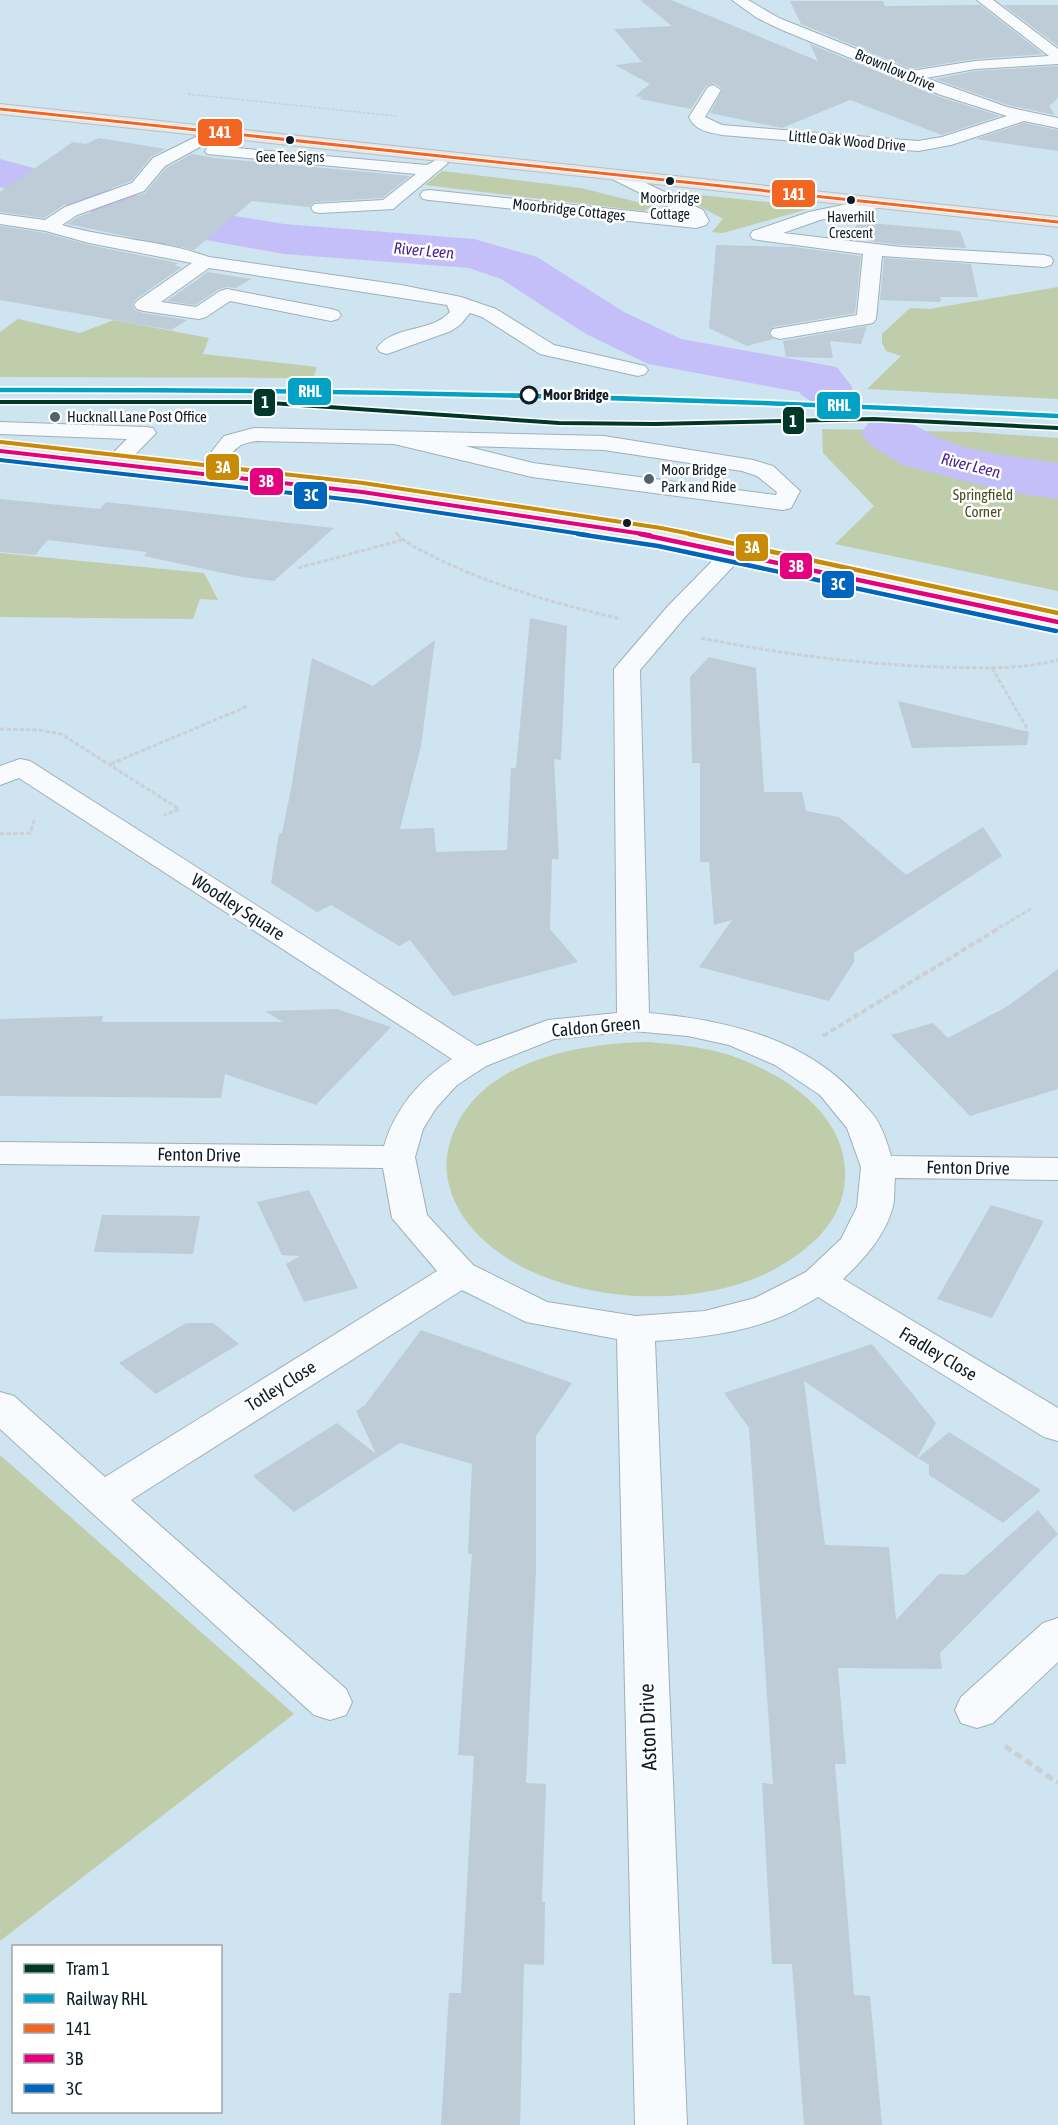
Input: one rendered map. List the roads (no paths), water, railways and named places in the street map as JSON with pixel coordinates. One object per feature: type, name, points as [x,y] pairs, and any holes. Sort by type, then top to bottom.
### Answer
[{"type":"main road","points":[[0,110],[213,142],[235,135],[1058,222]]},
{"type":"main road","points":[[0,451],[373,494],[648,535],[735,551],[1058,622]]},
{"type":"street","name":"Brownlow Drive","points":[[739,0],[771,20],[976,104],[1021,117],[1058,123]]},
{"type":"street","points":[[984,0],[1058,58]]},
{"type":"street","points":[[910,76],[975,65],[1058,58]]},
{"type":"street","name":"Little Oak Wood Drive","points":[[728,99],[711,94],[697,117],[699,122],[709,126],[900,147],[945,142],[1021,117]]},
{"type":"street","points":[[196,163],[213,142]]},
{"type":"street","points":[[48,226],[71,212],[138,187],[159,162],[213,142],[431,171]]},
{"type":"street","points":[[320,208],[387,205],[446,159]]},
{"type":"street","name":"Moorbridge Cottages","points":[[429,195],[452,195],[696,223],[700,220],[697,214],[618,175]]},
{"type":"street","points":[[872,204],[815,216],[759,235],[873,251],[1044,261]]},
{"type":"street","points":[[0,219],[48,226],[89,238],[189,256],[207,262],[454,301],[489,313],[548,350],[638,370]]},
{"type":"street","points":[[780,333],[866,318],[873,251]]},
{"type":"street","points":[[207,262],[144,304],[199,313],[227,295],[332,315]]},
{"type":"street","points":[[387,348],[407,337],[439,331],[453,323],[460,313],[454,301]]},
{"type":"street","points":[[0,428],[145,433],[114,463]]},
{"type":"street","points":[[204,474],[232,441],[254,434],[400,439],[468,446],[604,443],[746,465],[765,471],[789,491],[783,503],[532,470],[468,446]]},
{"type":"street","points":[[633,1021],[627,669],[677,611],[735,551]]},
{"type":"street","name":"Woodley Square","points":[[0,777],[20,767],[474,1059]]},
{"type":"street","name":"Caldon Green","points":[[633,1021],[688,1026],[740,1038],[787,1058],[832,1088],[863,1125],[878,1167],[875,1207],[856,1246],[819,1281],[767,1308],[715,1322],[636,1329],[539,1313],[460,1274],[410,1218],[398,1157],[406,1129],[422,1102],[444,1078],[474,1059],[548,1030],[633,1021]]},
{"type":"street","name":"Fenton Drive","points":[[0,1154],[398,1157]]},
{"type":"street","name":"Fenton Drive","points":[[878,1167],[1058,1169]]},
{"type":"street","name":"Totley Close","points":[[103,1498],[460,1274]]},
{"type":"street","name":"Fradley Close","points":[[819,1281],[1058,1427]]},
{"type":"street","name":"Aston Drive","points":[[636,1329],[660,2125]]},
{"type":"street","points":[[0,1406],[330,1702]]},
{"type":"street","points":[[976,1710],[1058,1635]]},
{"type":"waterway","name":"River Leen","points":[[0,173],[178,221],[284,239],[474,254],[519,268],[605,323],[667,353],[817,379],[825,388]]},
{"type":"waterway","name":"River Leen","points":[[890,433],[924,453],[1007,474],[1058,481]]},
{"type":"tram line","name":"1","points":[[0,402],[256,402],[559,423],[655,424],[874,419],[1058,428]]},
{"type":"rail line","name":"RHL","points":[[0,390],[529,395],[1058,416]]},
{"type":"place","name":"Gee Tee Signs","points":[[290,140]]},
{"type":"place","name":"Moorbridge Cottage","points":[[670,181]]},
{"type":"place","name":"Haverhill Crescent","points":[[851,200]]},
{"type":"place","name":"Moor Bridge","points":[[529,395]]},
{"type":"place","name":"Hucknall Lane Post Office","points":[[55,417]]},
{"type":"place","name":"Moor Bridge Park and Ride","points":[[649,479]]},
{"type":"park label","name":"Springfield Corner","points":[[983,504]]}]
